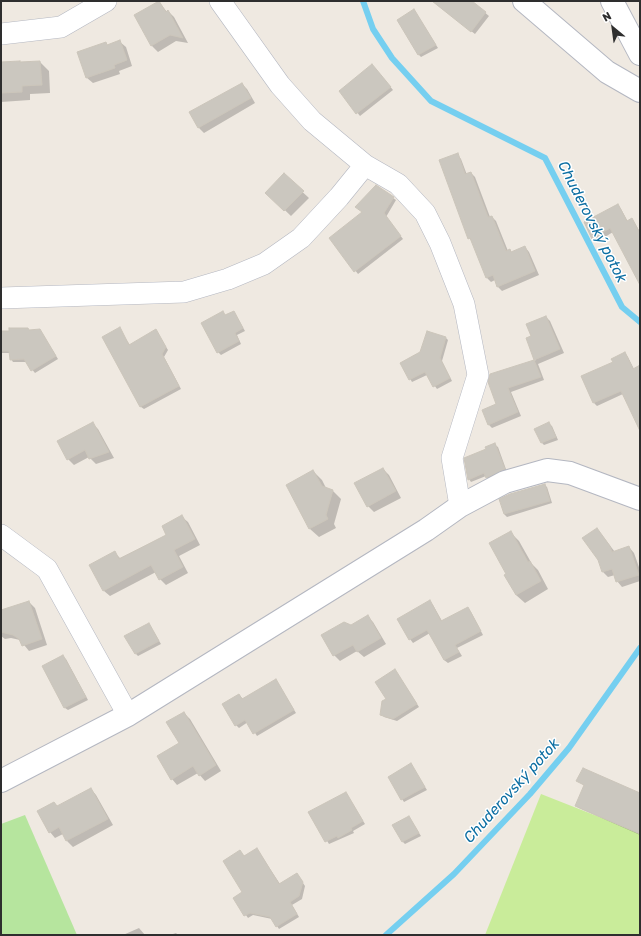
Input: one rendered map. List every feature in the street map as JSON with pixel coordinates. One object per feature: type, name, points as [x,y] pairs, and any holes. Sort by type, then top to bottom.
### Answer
[{"type":"street","points":[[1,34],[61,27],[106,1]]},
{"type":"street","points":[[220,1],[280,85],[312,121],[365,165],[398,184],[425,213],[440,242],[464,304],[478,375],[452,458],[460,506]]},
{"type":"street","points":[[524,1],[607,72],[640,91]]},
{"type":"street","points":[[612,1],[640,54]]},
{"type":"street","points":[[1,298],[184,292],[228,279],[264,264],[301,238],[339,197],[365,165]]},
{"type":"street","points":[[1,782],[128,714],[426,530],[460,506],[505,482],[547,470],[570,473],[640,499]]},
{"type":"street","points":[[1,535],[47,569],[128,714]]},
{"type":"green space","points":[[541,794],[640,833],[640,935],[485,935]]},
{"type":"green space","points":[[25,815],[77,935],[1,935],[1,824]]},
{"type":"building","points":[[159,1],[166,12],[168,10],[183,38],[170,35],[151,46],[134,15]]},
{"type":"building","points":[[432,1],[472,1],[486,12],[471,32]]},
{"type":"building","points":[[414,9],[436,45],[418,55],[397,20]]},
{"type":"building","points":[[120,40],[127,60],[114,65],[115,68],[86,78],[77,52],[106,42],[107,45]]},
{"type":"building","points":[[40,61],[42,85],[22,86],[22,92],[1,93],[1,62]]},
{"type":"building","points":[[372,64],[391,87],[356,114],[339,91]]},
{"type":"building","points":[[242,83],[251,98],[198,128],[189,112]]},
{"type":"building","points":[[458,153],[465,174],[471,172],[488,217],[492,216],[506,251],[510,249],[511,252],[525,246],[535,271],[497,287],[493,275],[486,278],[470,238],[468,239],[439,160]]},
{"type":"building","points":[[284,173],[304,191],[284,211],[265,193]]},
{"type":"building","points":[[376,185],[394,197],[384,213],[401,236],[354,272],[329,238],[362,212],[355,207]]},
{"type":"building","points":[[618,204],[627,221],[632,218],[640,233],[640,285],[610,228],[592,239],[584,222]]},
{"type":"building","points":[[223,311],[225,315],[234,311],[243,328],[235,333],[239,341],[217,353],[201,323]]},
{"type":"building","points":[[546,316],[560,349],[534,360],[526,338],[531,336],[526,324]]},
{"type":"building","points":[[120,327],[129,345],[156,329],[166,347],[162,354],[179,386],[140,407],[102,337]]},
{"type":"building","points":[[9,328],[28,328],[29,330],[40,329],[56,356],[31,371],[24,359],[10,360],[9,351],[1,351],[1,331],[9,331]]},
{"type":"building","points":[[427,331],[446,337],[440,358],[450,378],[433,387],[425,372],[409,380],[400,363],[420,352]]},
{"type":"building","points":[[625,352],[633,369],[640,365],[640,431],[621,391],[593,403],[581,376],[613,362],[611,359]]},
{"type":"building","points":[[534,360],[541,377],[508,388],[518,412],[488,425],[482,410],[496,404],[488,382],[490,374]]},
{"type":"building","points":[[93,422],[109,452],[89,459],[85,450],[67,460],[57,441]]},
{"type":"building","points":[[549,422],[556,437],[541,443],[534,429]]},
{"type":"building","points":[[495,443],[505,469],[486,478],[484,473],[468,480],[464,458],[486,449],[485,447]]},
{"type":"building","points":[[383,468],[396,491],[367,507],[354,483]]},
{"type":"building","points":[[313,470],[322,486],[333,490],[326,515],[328,519],[309,529],[286,485]]},
{"type":"building","points":[[545,484],[550,501],[504,514],[499,499],[510,494]]},
{"type":"building","points":[[182,515],[195,539],[174,550],[183,567],[159,580],[151,565],[103,591],[89,565],[115,551],[119,559],[166,535],[162,526]]},
{"type":"building","points":[[597,528],[610,546],[612,552],[629,546],[639,575],[616,582],[612,569],[602,572],[598,560],[582,538]]},
{"type":"building","points":[[511,531],[528,562],[530,561],[541,581],[516,595],[504,575],[506,574],[489,543]]},
{"type":"building","points":[[430,600],[441,621],[468,607],[481,631],[455,645],[459,652],[444,660],[427,630],[409,640],[397,619]]},
{"type":"building","points":[[29,601],[42,639],[22,646],[19,639],[13,635],[1,632],[1,610]]},
{"type":"building","points":[[368,615],[381,638],[357,652],[353,645],[333,656],[321,635],[344,622],[351,625]]},
{"type":"building","points":[[149,623],[159,641],[135,654],[124,636]]},
{"type":"building","points":[[63,655],[86,697],[64,708],[42,666]]},
{"type":"building","points":[[395,669],[417,704],[393,719],[380,715],[382,701],[386,699],[375,682]]},
{"type":"building","points":[[276,679],[294,710],[253,734],[245,720],[235,726],[222,704],[239,694],[242,699]]},
{"type":"building","points":[[184,712],[216,765],[199,776],[193,766],[171,780],[157,756],[179,743],[166,722]]},
{"type":"building","points":[[411,763],[425,787],[401,800],[388,777]]},
{"type":"building","points":[[583,768],[640,793],[640,834],[575,806],[584,785],[576,781]]},
{"type":"building","points":[[91,788],[108,819],[66,841],[59,827],[49,833],[37,811],[54,802],[57,806]]},
{"type":"building","points":[[346,792],[363,821],[351,828],[352,830],[338,838],[337,836],[325,842],[308,812]]},
{"type":"building","points":[[409,816],[419,833],[402,842],[392,825]]},
{"type":"building","points":[[257,848],[279,884],[297,873],[303,882],[299,896],[290,902],[297,914],[276,927],[270,917],[250,913],[244,916],[233,898],[242,892],[223,861],[240,850],[244,856]]},
{"type":"waterway","name":"Chuderovský potok","points":[[363,1],[373,29],[392,58],[431,101],[545,158],[622,307],[640,322]]},
{"type":"waterway","name":"Chuderovský potok","points":[[386,935],[454,874],[530,794],[569,748],[640,648]]}]
